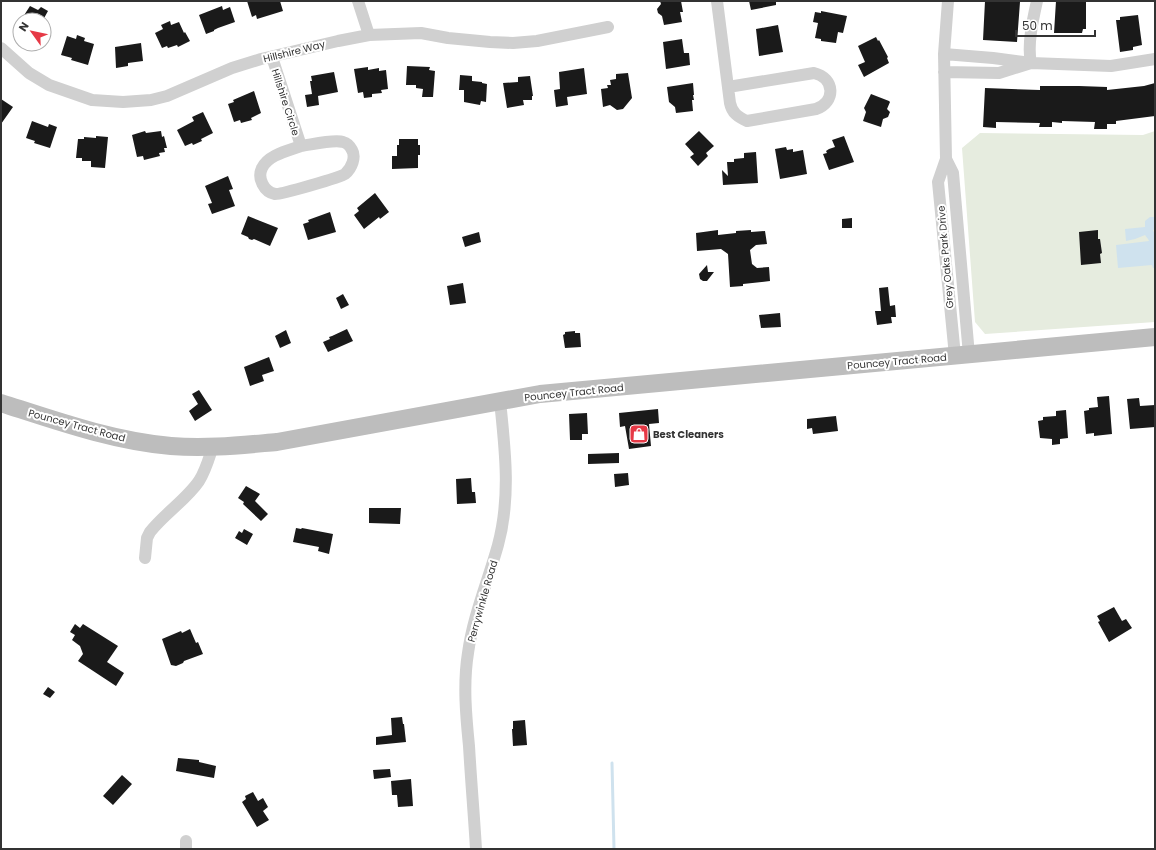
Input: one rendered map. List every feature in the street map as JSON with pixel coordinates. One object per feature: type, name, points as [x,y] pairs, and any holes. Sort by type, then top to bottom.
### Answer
[{"type":"main road","name":"Pouncey Tract Road","points":[[1,403],[124,439],[171,446],[213,446],[277,442],[540,394],[1155,337]]},
{"type":"street","points":[[358,1],[369,35]]},
{"type":"street","points":[[717,1],[728,86],[731,108],[738,116],[747,121],[816,109],[825,104],[830,96],[830,85],[819,74],[814,73],[728,86]]},
{"type":"street","name":"Grey Oaks Park Drive","points":[[948,1],[944,54],[946,158],[953,173],[962,355]]},
{"type":"street","points":[[1031,63],[1030,55],[1033,19],[1037,1]]},
{"type":"street","name":"Hillshire Way","points":[[1,48],[29,73],[49,85],[92,100],[123,102],[151,100],[167,96],[232,68],[338,41],[369,35],[421,33],[448,38],[490,42],[513,42],[537,41],[608,27]]},
{"type":"street","points":[[944,54],[1031,63],[1111,66],[1155,59]]},
{"type":"street","name":"Hillshire Circle","points":[[272,57],[300,146]]},
{"type":"street","points":[[944,72],[999,73],[1031,63]]},
{"type":"street","name":"Hillshire Circle","points":[[342,142],[350,146],[354,154],[353,161],[345,174],[330,180],[290,192],[275,194],[265,188],[260,180],[261,170],[266,161],[300,146],[342,142]]},
{"type":"street","name":"Perrywinkle Road","points":[[476,849],[467,726],[466,664],[472,628],[498,544],[504,518],[507,475],[500,401]]},
{"type":"street","points":[[145,558],[147,538],[150,532],[199,481],[213,446]]},
{"type":"shaded area","points":[[1155,131],[1155,322],[985,334],[975,322],[962,148],[980,133],[1143,135]]},
{"type":"water","points":[[1150,217],[1155,217],[1155,229],[1153,230],[1155,235],[1155,268],[1153,268],[1152,265],[1118,268],[1116,245],[1149,241],[1145,235],[1126,241],[1125,229],[1145,227],[1145,221]]},
{"type":"building","points":[[247,1],[280,1],[283,11],[257,19],[256,15],[252,17]]},
{"type":"building","points":[[660,1],[681,1],[683,12],[680,12],[682,22],[664,25],[662,16],[658,13],[657,9],[661,4]]},
{"type":"building","points":[[749,1],[776,1],[776,5],[751,10]]},
{"type":"building","points":[[985,1],[1020,2],[1017,42],[983,40]]},
{"type":"building","points":[[1056,1],[1086,1],[1086,29],[1083,29],[1082,33],[1054,33]]},
{"type":"building","points":[[30,6],[38,10],[41,7],[48,11],[47,12],[26,12]]},
{"type":"building","points":[[222,6],[223,10],[230,7],[235,22],[206,34],[199,15]]},
{"type":"building","points":[[821,11],[847,16],[843,33],[838,32],[836,43],[821,41],[821,39],[815,38],[818,23],[813,22],[815,12],[821,13]]},
{"type":"building","points":[[1138,15],[1142,45],[1133,47],[1133,50],[1120,52],[1116,20],[1120,20],[1120,17]]},
{"type":"building","points":[[170,21],[171,25],[179,22],[190,41],[178,47],[177,45],[162,48],[155,33],[163,29],[161,25]]},
{"type":"building","points":[[778,25],[783,52],[759,56],[756,29]]},
{"type":"building","points":[[77,35],[85,38],[84,41],[94,44],[88,65],[71,60],[72,58],[61,55],[67,36],[76,39]]},
{"type":"building","points":[[876,37],[888,57],[889,63],[864,77],[858,65],[865,62],[858,46]]},
{"type":"building","points":[[682,39],[684,53],[689,53],[690,65],[666,69],[663,42]]},
{"type":"building","points":[[141,43],[143,61],[128,63],[128,66],[116,68],[115,47]]},
{"type":"building","points":[[407,66],[430,67],[429,70],[435,71],[433,97],[422,97],[423,89],[416,88],[416,85],[406,85]]},
{"type":"building","points":[[368,67],[368,70],[379,68],[379,71],[386,70],[388,89],[381,90],[382,93],[372,94],[372,97],[364,98],[363,92],[358,93],[354,69]]},
{"type":"building","points":[[584,68],[587,94],[567,97],[568,105],[556,107],[554,90],[560,89],[559,72]]},
{"type":"building","points":[[334,72],[338,92],[318,96],[319,105],[307,107],[305,95],[312,94],[310,81],[312,81],[311,76]]},
{"type":"building","points":[[628,73],[632,98],[623,109],[617,110],[610,105],[603,107],[601,89],[608,88],[607,85],[611,85],[610,80],[616,79],[616,74]]},
{"type":"building","points":[[460,75],[472,76],[472,81],[487,84],[486,102],[481,101],[480,105],[464,102],[464,90],[459,90]]},
{"type":"building","points":[[530,76],[533,96],[532,100],[523,100],[524,105],[507,108],[503,83],[518,82],[518,77]]},
{"type":"building","points":[[693,83],[693,111],[676,113],[675,107],[669,102],[667,87]]},
{"type":"building","points":[[1155,83],[1155,116],[1116,121],[1116,124],[1107,124],[1107,129],[1094,129],[1095,122],[1062,121],[1062,123],[1052,122],[1052,127],[1039,127],[1040,123],[996,122],[996,128],[983,127],[985,88],[1040,90],[1040,86],[1079,86],[1107,87],[1107,90],[1144,86]]},
{"type":"building","points":[[254,91],[261,113],[251,118],[252,120],[241,123],[240,120],[234,122],[228,104],[234,102],[233,100]]},
{"type":"building","points":[[871,94],[890,102],[887,109],[890,112],[888,117],[883,119],[881,127],[863,121],[866,112],[864,108]]},
{"type":"building","points":[[1,99],[13,107],[1,124]]},
{"type":"building","points":[[203,112],[213,133],[201,139],[202,141],[193,145],[192,143],[185,146],[177,130],[194,121],[192,117]]},
{"type":"building","points":[[32,121],[48,127],[49,124],[57,127],[50,148],[34,143],[35,141],[26,138]]},
{"type":"building","points":[[145,131],[146,133],[161,131],[162,137],[164,136],[167,148],[164,148],[165,152],[159,153],[160,156],[144,160],[143,156],[137,157],[132,135]]},
{"type":"building","points":[[699,131],[714,146],[706,153],[708,156],[698,166],[690,157],[694,154],[685,144]]},
{"type":"building","points":[[96,136],[108,137],[105,168],[91,167],[91,161],[82,161],[82,158],[76,158],[78,139],[84,139],[84,137],[96,138]]},
{"type":"building","points":[[844,136],[854,162],[829,170],[823,154],[827,153],[826,151],[829,149],[835,147],[832,140]]},
{"type":"building","points":[[399,139],[418,139],[418,145],[420,145],[420,155],[418,155],[418,168],[392,169],[392,156],[397,156],[397,145],[399,145]]},
{"type":"building","points":[[786,147],[787,150],[793,149],[793,152],[803,150],[807,174],[780,179],[775,149]]},
{"type":"building","points":[[756,152],[758,183],[723,185],[722,170],[728,176],[727,162],[734,162],[734,159],[744,158],[744,153]]},
{"type":"building","points":[[228,176],[233,189],[229,190],[235,206],[212,214],[208,204],[212,203],[205,186]]},
{"type":"building","points":[[375,193],[389,212],[380,219],[379,217],[364,229],[354,215],[359,211],[357,208]]},
{"type":"building","points":[[330,212],[336,232],[308,240],[303,224],[309,222],[308,220]]},
{"type":"building","points":[[248,216],[278,228],[270,246],[254,239],[249,239],[241,234]]},
{"type":"building","points":[[852,218],[852,228],[842,228],[842,219]]},
{"type":"building","points":[[718,230],[718,235],[736,233],[736,231],[765,231],[767,244],[756,245],[750,250],[752,264],[757,268],[769,267],[770,281],[730,287],[728,254],[721,249],[697,251],[696,233]]},
{"type":"building","points":[[1098,230],[1098,239],[1100,239],[1102,253],[1100,254],[1101,263],[1081,265],[1079,232]]},
{"type":"building","points":[[479,232],[481,242],[465,247],[462,237]]},
{"type":"building","points":[[707,265],[708,272],[714,272],[707,281],[703,281],[700,279],[699,274]]},
{"type":"building","points":[[463,283],[466,303],[450,305],[447,286]]},
{"type":"building","points":[[888,287],[890,306],[895,305],[896,317],[891,317],[892,323],[877,325],[875,311],[881,311],[879,288]]},
{"type":"building","points":[[343,294],[349,305],[341,309],[336,298]]},
{"type":"building","points":[[780,313],[781,327],[761,328],[759,315]]},
{"type":"building","points":[[347,329],[353,341],[328,352],[323,342],[330,339],[329,337]]},
{"type":"building","points":[[286,330],[291,343],[280,348],[275,336]]},
{"type":"building","points":[[575,331],[575,333],[580,333],[581,347],[565,348],[563,335],[565,332]]},
{"type":"building","points":[[269,357],[274,371],[262,375],[264,381],[250,386],[244,367]]},
{"type":"building","points":[[199,390],[212,410],[195,421],[189,411],[198,404],[192,394]]},
{"type":"building","points":[[1109,396],[1112,434],[1094,436],[1094,433],[1086,434],[1084,411],[1089,410],[1089,408],[1098,407],[1097,397]]},
{"type":"building","points":[[1139,398],[1140,406],[1155,405],[1155,427],[1130,429],[1127,399]]},
{"type":"building","name":"Best Cleaners","points":[[658,409],[659,423],[649,424],[651,446],[629,449],[625,426],[620,427],[619,413]]},
{"type":"building","points":[[1066,410],[1068,438],[1060,439],[1060,444],[1052,445],[1052,439],[1040,438],[1038,421],[1043,420],[1043,417],[1056,416],[1056,411]]},
{"type":"building","points":[[587,413],[588,434],[582,434],[582,440],[570,440],[569,414]]},
{"type":"building","points":[[836,416],[838,431],[813,434],[812,428],[807,429],[807,419]]},
{"type":"building","points":[[619,453],[619,463],[588,464],[588,454]]},
{"type":"building","points":[[628,473],[629,485],[615,487],[614,474]]},
{"type":"building","points":[[471,478],[472,492],[475,492],[476,503],[457,504],[456,479]]},
{"type":"building","points":[[246,486],[260,494],[255,501],[268,514],[261,521],[243,504],[244,502],[238,498]]},
{"type":"building","points":[[369,508],[401,508],[400,524],[369,523]]},
{"type":"building","points":[[296,528],[333,534],[329,554],[318,551],[319,547],[293,542]]},
{"type":"building","points":[[244,529],[253,534],[247,545],[235,538],[239,531],[242,533]]},
{"type":"building","points":[[1114,607],[1122,621],[1126,619],[1132,628],[1109,642],[1098,622],[1100,621],[1097,616]]},
{"type":"building","points":[[75,624],[80,628],[83,624],[118,646],[107,662],[124,673],[116,686],[78,661],[83,654],[80,646],[72,640],[75,635],[70,632]]},
{"type":"building","points":[[190,629],[203,654],[184,661],[176,666],[171,665],[162,639]]},
{"type":"building","points":[[48,687],[55,692],[50,698],[43,694]]},
{"type":"building","points":[[402,717],[406,742],[376,745],[376,737],[392,735],[391,718]]},
{"type":"building","points":[[525,720],[527,745],[513,746],[513,721]]},
{"type":"building","points":[[178,758],[199,760],[199,762],[216,766],[214,778],[176,771]]},
{"type":"building","points":[[390,769],[391,777],[374,779],[373,770]]},
{"type":"building","points":[[122,775],[132,784],[113,805],[103,796]]},
{"type":"building","points":[[411,779],[413,806],[398,807],[397,795],[392,795],[391,781]]},
{"type":"building","points":[[253,792],[258,801],[263,798],[268,807],[263,811],[269,820],[257,827],[242,802],[246,799],[245,796]]},
{"type":"waterway","points":[[612,763],[614,849]]},
{"type":"place","name":"Best Cleaners","points":[[639,434]]}]
